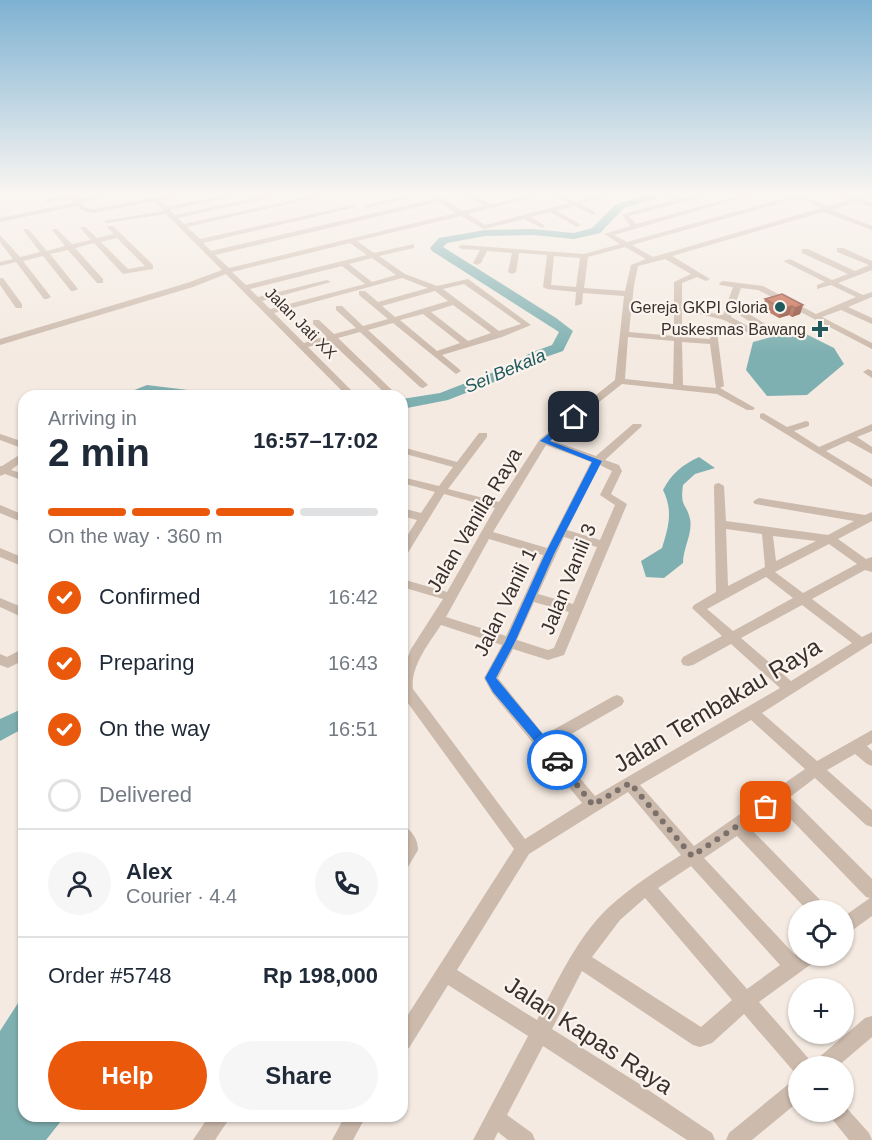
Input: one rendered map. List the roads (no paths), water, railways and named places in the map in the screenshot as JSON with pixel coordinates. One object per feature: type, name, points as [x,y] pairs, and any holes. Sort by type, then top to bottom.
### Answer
[{"type":"street","points":[[8,246],[47,297]]},
{"type":"street","points":[[39,246],[74,289]]},
{"type":"street","points":[[0,264],[73,246]]},
{"type":"street","points":[[100,246],[126,272],[150,267],[130,246]]},
{"type":"street","name":"Jalan Jati XX","points":[[202,246],[346,390]]},
{"type":"street","points":[[209,254],[258,246]]},
{"type":"street","points":[[0,342],[190,285],[295,246]]},
{"type":"street","points":[[359,246],[402,276],[437,289],[499,335]]},
{"type":"street","points":[[246,288],[410,246]]},
{"type":"street","points":[[462,247],[584,256],[621,246]]},
{"type":"street","points":[[627,246],[653,260]]},
{"type":"street","points":[[700,246],[635,265],[631,269],[620,381],[722,391],[750,408]]},
{"type":"street","points":[[70,247],[100,281]]},
{"type":"street","points":[[477,263],[484,249]]},
{"type":"street","points":[[840,250],[872,266]]},
{"type":"street","points":[[512,272],[516,251]]},
{"type":"street","points":[[805,251],[855,274]]},
{"type":"street","points":[[551,254],[547,287],[627,294]]},
{"type":"street","points":[[578,304],[584,256]]},
{"type":"street","points":[[666,256],[702,276],[678,282],[678,387]]},
{"type":"street","points":[[787,261],[868,296]]},
{"type":"street","points":[[343,263],[372,288]]},
{"type":"street","points":[[820,287],[872,266]]},
{"type":"street","points":[[314,270],[341,294]]},
{"type":"street","points":[[402,276],[362,293],[456,371]]},
{"type":"street","points":[[0,280],[19,306]]},
{"type":"street","points":[[257,300],[327,282]]},
{"type":"street","points":[[376,305],[458,282],[470,283],[527,323],[525,327],[435,354]]},
{"type":"street","points":[[723,283],[760,288],[872,346]]},
{"type":"street","points":[[726,318],[738,285]]},
{"type":"street","points":[[269,312],[372,288]]},
{"type":"street","points":[[815,317],[868,296]]},
{"type":"street","points":[[302,346],[455,302]]},
{"type":"street","points":[[700,313],[726,318],[754,333],[767,329],[730,306]]},
{"type":"street","points":[[842,307],[872,321]]},
{"type":"street","points":[[339,308],[423,385]]},
{"type":"street","points":[[425,311],[468,344]]},
{"type":"street","points":[[316,322],[387,390]]},
{"type":"street","points":[[713,326],[719,386]]},
{"type":"street","points":[[626,334],[714,342]]},
{"type":"street","name":"Jalan Vanilla Raya","points":[[408,674],[418,649],[438,619],[502,506],[544,441],[620,381]]},
{"type":"street","points":[[762,416],[872,484]]},
{"type":"street","points":[[788,430],[806,423]]},
{"type":"street","points":[[544,441],[597,461],[636,426]]},
{"type":"street","points":[[820,450],[872,427]]},
{"type":"street","points":[[408,542],[442,489],[483,435]]},
{"type":"street","points":[[0,437],[18,444]]},
{"type":"street","points":[[849,437],[872,451]]},
{"type":"street","points":[[408,452],[461,466]]},
{"type":"street","points":[[1,471],[18,459]]},
{"type":"street","name":"Jalan Vanili 3","points":[[438,619],[548,655],[556,653],[621,504],[605,493],[617,469],[597,461]]},
{"type":"street","name":"Jalan Vanili 1","points":[[593,805],[492,683],[493,672],[510,642],[560,532],[597,461]]},
{"type":"street","points":[[1,471],[18,476]]},
{"type":"street","points":[[408,481],[502,506]]},
{"type":"street","points":[[719,486],[722,594]]},
{"type":"street","points":[[759,502],[869,518]]},
{"type":"street","points":[[0,509],[18,516]]},
{"type":"street","points":[[408,514],[425,518]]},
{"type":"street","points":[[791,688],[730,638],[698,608],[869,518]]},
{"type":"street","points":[[688,661],[870,565],[830,539],[720,524]]},
{"type":"street","points":[[767,531],[768,570],[804,600],[867,640]]},
{"type":"street","points":[[560,532],[602,544]]},
{"type":"street","points":[[487,534],[550,554]]},
{"type":"street","points":[[0,552],[18,560]]},
{"type":"street","points":[[408,585],[450,597]]},
{"type":"street","points":[[531,596],[576,610]]},
{"type":"street","points":[[0,602],[18,610]]},
{"type":"street","name":"Jalan Tembakau Raya","points":[[523,849],[593,805],[752,712],[867,640]]},
{"type":"street","points":[[0,659],[8,663],[18,657]]},
{"type":"street","points":[[543,743],[617,701]]},
{"type":"street","name":"Jalan Vanilla Raya","points":[[408,703],[523,849]]},
{"type":"street","points":[[752,712],[872,820]]},
{"type":"street","points":[[483,1140],[579,959],[614,914],[646,887],[738,826],[817,769],[872,736]]},
{"type":"street","points":[[857,746],[872,760]]},
{"type":"street","points":[[630,783],[692,856],[788,948]]},
{"type":"street","points":[[779,796],[872,891]]},
{"type":"street","points":[[738,826],[808,900]]},
{"type":"street","points":[[408,1032],[523,849]]},
{"type":"street","points":[[646,887],[793,1056]]},
{"type":"street","points":[[854,920],[872,906]]},
{"type":"street","points":[[579,959],[700,1038],[745,1001],[794,966]]},
{"type":"street","name":"Jalan Kapas Raya","points":[[445,973],[631,1090],[705,1140]]},
{"type":"street","points":[[836,1056],[872,1025]]},
{"type":"street","points":[[736,1140],[788,1097]]},
{"type":"street","points":[[495,1118],[525,1140]]},
{"type":"street","points":[[203,1140],[216,1122]]},
{"type":"street","points":[[342,1140],[352,1122]]},
{"type":"street","points":[[847,1122],[862,1140]]},
{"type":"water","points":[[798,330],[834,348],[844,364],[807,395],[767,396],[746,370],[753,342]]},
{"type":"water","points":[[699,457],[715,468],[695,474],[683,485],[683,501],[691,524],[683,563],[664,578],[646,577],[641,561],[662,548],[668,525],[668,504],[663,490],[678,470]]},
{"type":"water","points":[[18,1003],[18,1122],[60,1122],[46,1140],[0,1140],[0,1031]]},
{"type":"waterway","name":"Sei Bekala","points":[[408,403],[443,397],[517,368],[535,356],[558,348],[566,331],[436,248],[438,246]]},
{"type":"waterway","name":"Sei Bekala","points":[[0,731],[18,720]]},
{"type":"place","name":"Gereja GKPI Gloria","points":[[780,307]]},
{"type":"place","name":"Puskesmas Bawang","points":[[820,329]]}]
